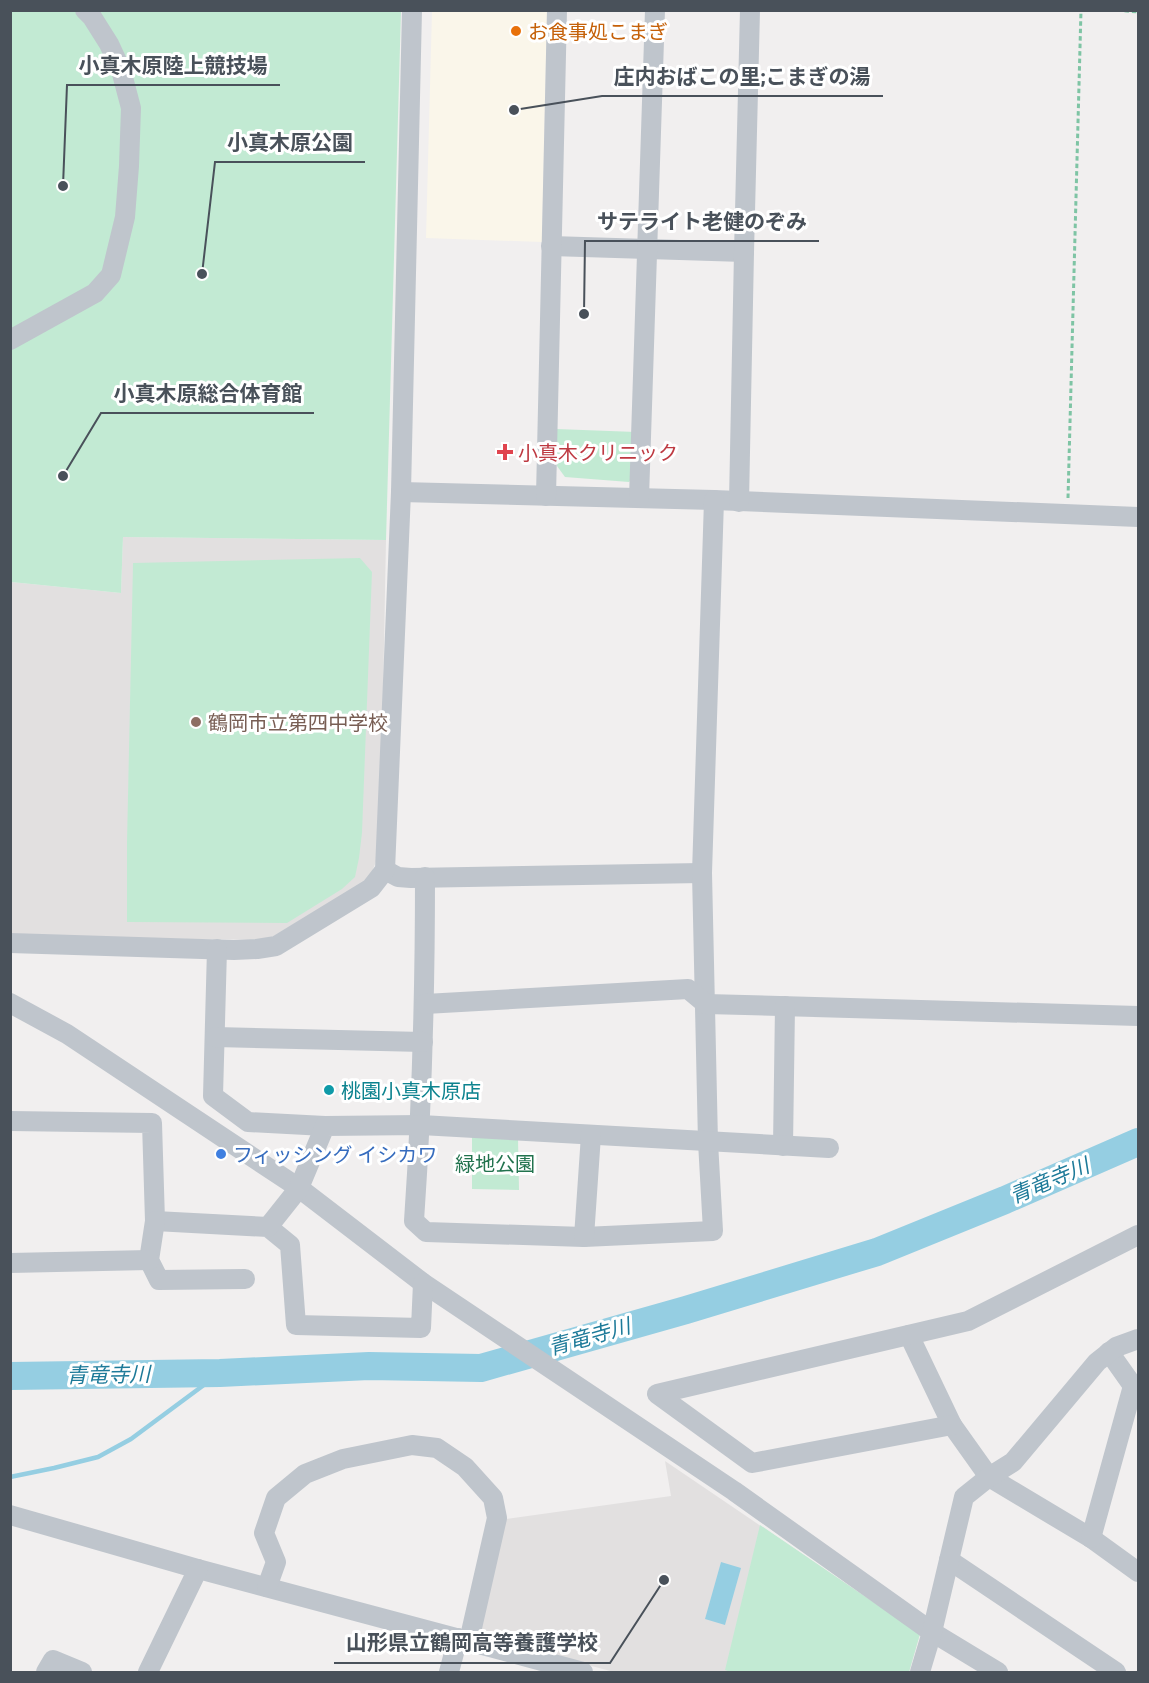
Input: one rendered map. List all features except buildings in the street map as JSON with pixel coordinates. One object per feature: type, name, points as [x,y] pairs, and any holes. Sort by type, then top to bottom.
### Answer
[{"type":"street","points":[[10,340],[95,293],[111,275],[125,217],[131,108],[121,70],[109,44],[86,10]]},
{"type":"street","points":[[10,943],[217,950],[276,946],[371,888],[385,870],[401,492],[412,10]]},
{"type":"street","points":[[546,496],[557,10]]},
{"type":"street","points":[[639,498],[655,10]]},
{"type":"street","points":[[739,502],[750,10]]},
{"type":"street","points":[[551,246],[744,252]]},
{"type":"street","points":[[401,492],[714,500],[1138,517]]},
{"type":"street","points":[[425,877],[425,1004],[421,1125],[414,1221],[426,1232],[584,1237],[713,1231],[708,1142],[702,873],[714,500]]},
{"type":"street","points":[[385,870],[398,877],[702,873]]},
{"type":"street","points":[[217,950],[213,1096],[248,1122],[421,1125],[829,1148]]},
{"type":"street","points":[[425,1004],[688,989],[706,1004],[1138,1016]]},
{"type":"street","points":[[10,1003],[67,1034],[298,1188],[423,1283],[734,1491],[932,1632],[998,1672]]},
{"type":"street","points":[[783,1146],[784,1006]]},
{"type":"street","points":[[215,1037],[423,1041]]},
{"type":"street","points":[[10,1121],[152,1123],[155,1221],[149,1260],[159,1280],[245,1279]]},
{"type":"street","points":[[268,1227],[298,1188],[325,1125]]},
{"type":"street","points":[[584,1237],[591,1135]]},
{"type":"street","points":[[155,1221],[268,1227],[290,1245],[296,1325],[421,1328],[423,1283]]},
{"type":"street","points":[[752,1463],[657,1394],[968,1322],[1138,1234]]},
{"type":"street","points":[[10,1263],[149,1260]]},
{"type":"street","points":[[909,1335],[951,1425],[989,1477],[1091,1538],[1138,1572]]},
{"type":"street","points":[[920,1672],[932,1632],[964,1497],[1013,1462],[1097,1362],[1116,1347],[1138,1339]]},
{"type":"street","points":[[1091,1538],[1133,1386],[1109,1352]]},
{"type":"street","points":[[734,1491],[752,1463],[951,1425]]},
{"type":"street","points":[[267,1587],[276,1562],[264,1533],[276,1498],[305,1474],[343,1459],[412,1445],[437,1448],[465,1467],[493,1498],[497,1518],[463,1639],[449,1672]]},
{"type":"street","points":[[10,1515],[198,1569],[583,1672]]},
{"type":"street","points":[[949,1560],[1116,1672]]},
{"type":"street","points":[[148,1672],[198,1569]]},
{"type":"street","points":[[46,1672],[53,1660],[81,1672]]},
{"type":"path","points":[[1067,515],[1082,10]]},
{"type":"path","points":[[1117,10],[1138,12]]},
{"type":"shaded area","points":[[432,11],[547,11],[542,242],[426,238]]},
{"type":"shaded area","name":"鶴岡市立第四中学校","points":[[123,537],[386,540],[380,851],[372,872],[364,882],[267,940],[11,937],[11,582],[121,593]]},
{"type":"shaded area","points":[[665,1461],[920,1634],[909,1672],[614,1672],[473,1634],[506,1519],[671,1496]]},
{"type":"green space","points":[[11,11],[401,11],[386,540],[123,537],[121,593],[11,582]]},
{"type":"green space","points":[[556,429],[636,432],[636,475],[629,482],[565,477],[557,466]]},
{"type":"green space","points":[[360,558],[372,572],[362,833],[355,877],[342,889],[287,923],[127,922],[133,563]]},
{"type":"green space","name":"緑地公園","points":[[472,1137],[518,1138],[519,1190],[472,1189]]},
{"type":"green space","points":[[760,1525],[920,1634],[909,1672],[731,1672],[725,1670]]},
{"type":"water","points":[[721,1562],[741,1568],[725,1625],[705,1619]]},
{"type":"waterway","name":"青竜寺川","points":[[10,1376],[220,1373],[369,1366],[481,1368],[686,1310],[877,1252],[1138,1142]]},
{"type":"waterway","points":[[10,1477],[98,1457],[131,1439],[220,1373]]},
{"type":"place","name":"お食事処こまぎ","points":[[516,31]]},
{"type":"place","name":"庄内おばこの里;こまぎの湯","points":[[514,110]]},
{"type":"place","name":"小真木原陸上競技場","points":[[63,186]]},
{"type":"place","name":"小真木原公園","points":[[202,274]]},
{"type":"place","name":"サテライト老健のぞみ","points":[[584,314]]},
{"type":"place","name":"小真木クリニック","points":[[505,452]]},
{"type":"place","name":"小真木原総合体育館","points":[[63,476]]},
{"type":"place","name":"鶴岡市立第四中学校","points":[[196,722]]},
{"type":"place","name":"桃園小真木原店","points":[[329,1090]]},
{"type":"place","name":"フィッシング イシカワ","points":[[221,1154]]},
{"type":"place","name":"山形県立鶴岡高等養護学校","points":[[664,1580]]}]
